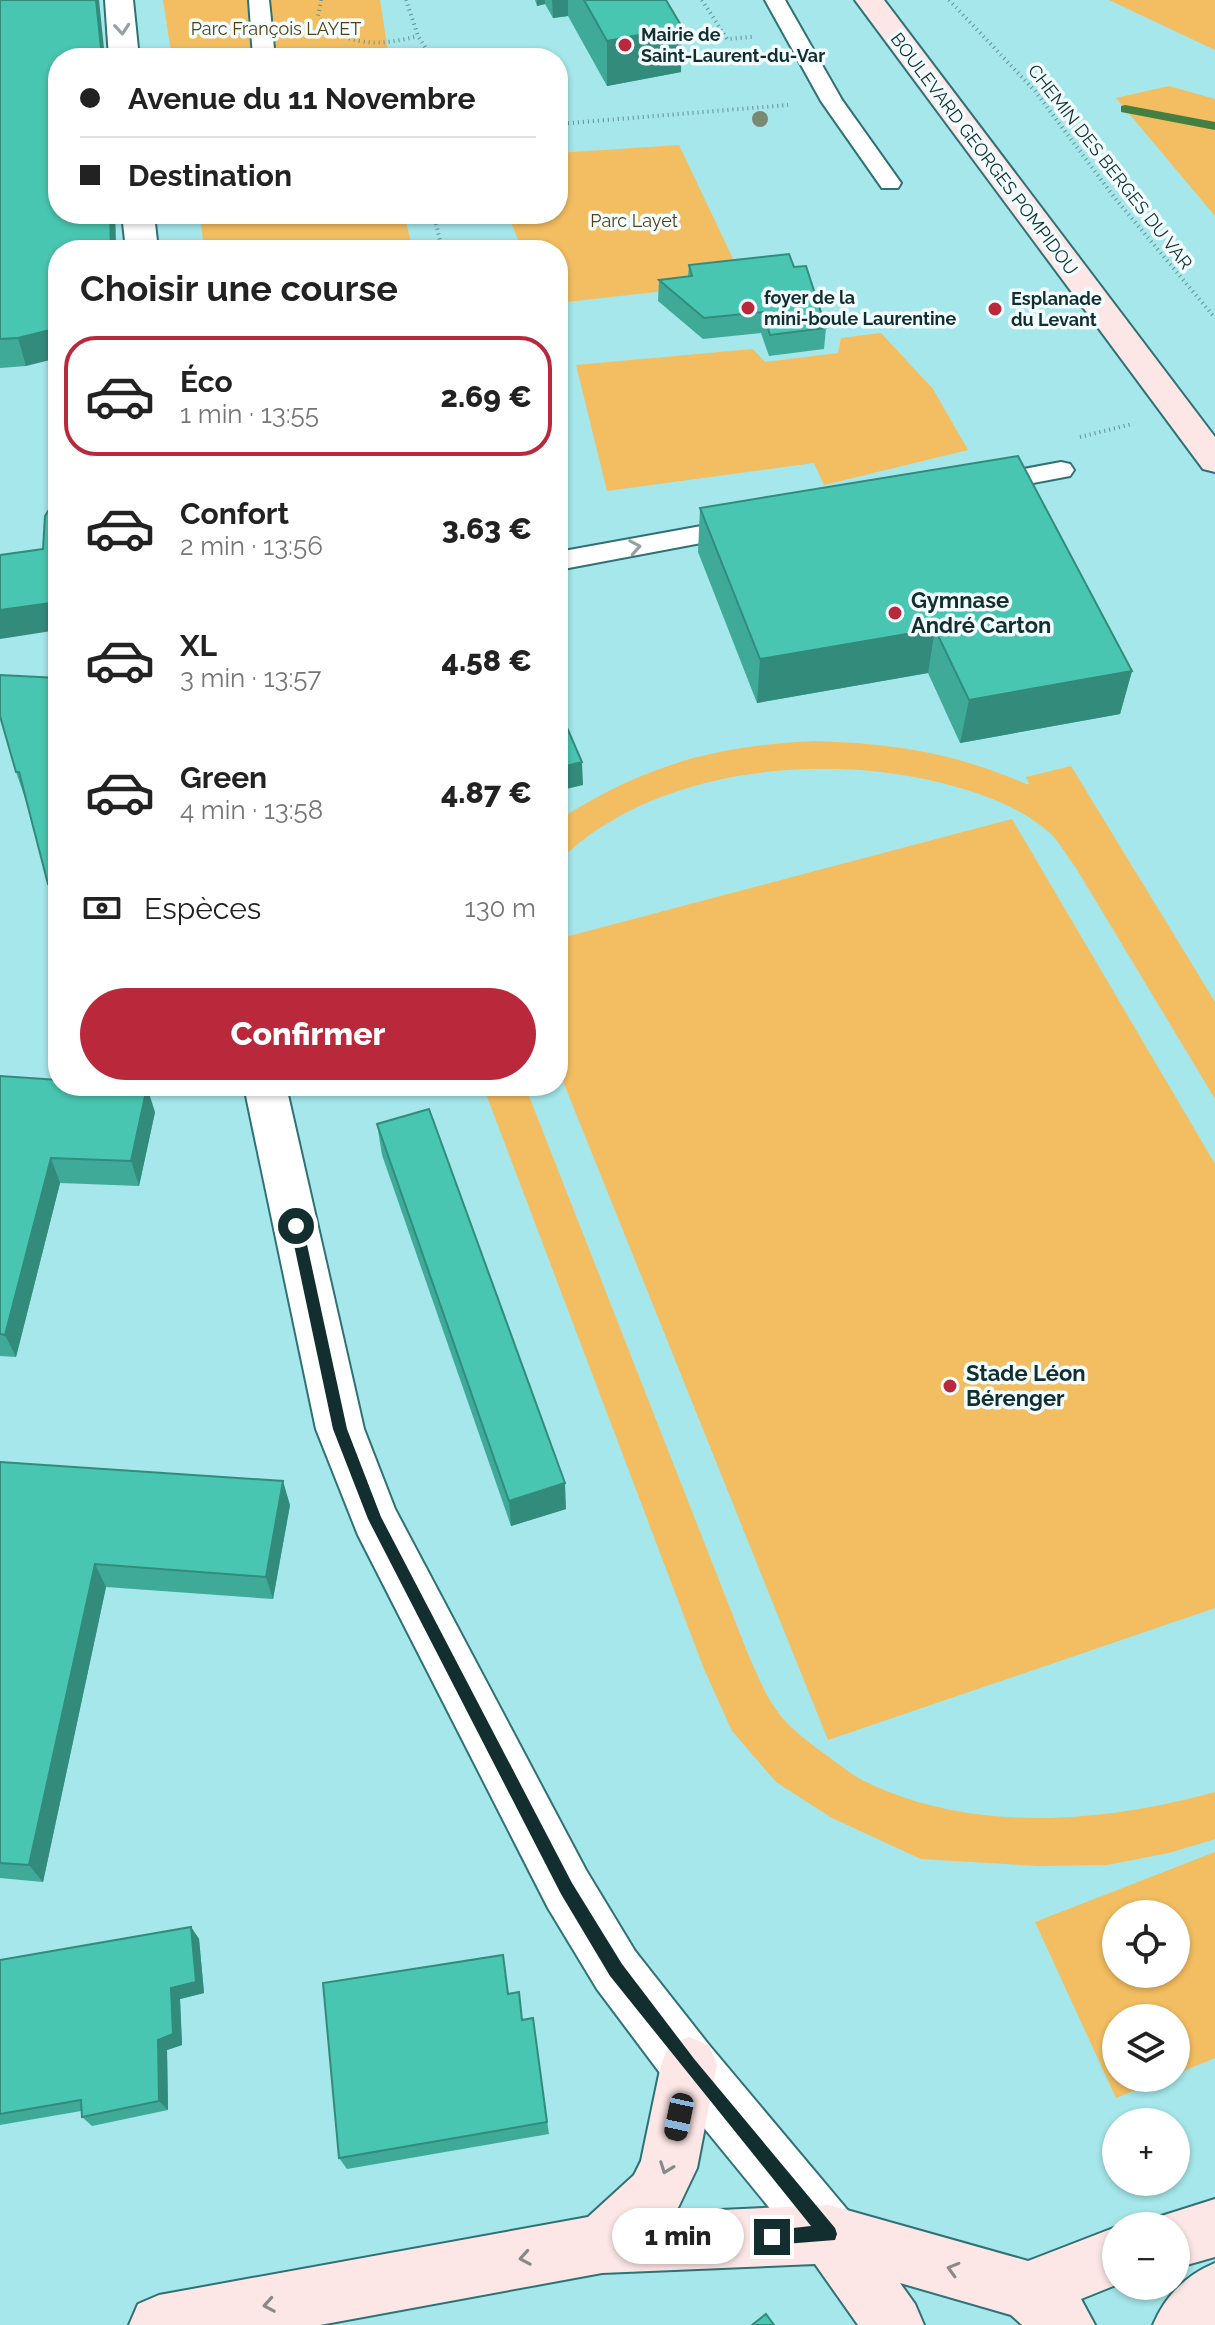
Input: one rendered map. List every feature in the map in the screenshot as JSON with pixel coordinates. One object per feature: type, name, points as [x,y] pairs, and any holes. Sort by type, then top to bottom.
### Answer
[{"type":"main road","name":"BOULEVARD GEORGES POMPIDOU","points":[[869,0],[1215,461]]},
{"type":"main road","points":[[602,2244],[654,2195],[668,2168],[689,2065]]},
{"type":"main road","points":[[1190,2235],[1215,2228]]},
{"type":"main road","points":[[829,2234],[894,2325]]},
{"type":"main road","points":[[159,2325],[602,2244],[829,2234],[1036,2313],[1102,2266]]},
{"type":"main road","points":[[1183,2325],[1215,2292]]},
{"type":"street","points":[[119,0],[123,48]]},
{"type":"street","points":[[267,1096],[340,1429],[375,1519],[567,1889],[616,1970],[689,2065],[829,2234]]},
{"type":"lane","points":[[259,0],[263,48]]},
{"type":"lane","points":[[775,0],[832,101],[890,183]]},
{"type":"lane","points":[[960,488],[1061,470]]},
{"type":"lane","points":[[568,559],[759,525]]},
{"type":"path","points":[[321,0],[318,16],[323,25],[348,39],[383,43],[418,36]]},
{"type":"path","points":[[406,0],[418,36],[426,48]]},
{"type":"path","name":"CHEMIN DES BERGES DU VAR","points":[[949,0],[1035,91],[1114,197],[1215,318]]},
{"type":"path","points":[[568,123],[832,101]]},
{"type":"path","points":[[1069,440],[1177,412]]},
{"type":"green space","name":"Parc François LAYET","points":[[163,0],[380,0],[387,48],[170,48]]},
{"type":"green space","points":[[1109,0],[1215,0],[1215,50]]},
{"type":"green space","points":[[1169,86],[1215,99],[1215,216],[1116,98]]},
{"type":"green space","name":"Parc Layet","points":[[679,145],[744,282],[568,302],[568,240],[518,240],[512,224],[568,224],[568,152]]},
{"type":"green space","points":[[201,224],[406,224],[410,240],[203,240]]},
{"type":"green space","points":[[881,333],[933,389],[968,450],[824,485],[814,463],[607,491],[576,365],[753,349],[765,362],[838,353],[841,338]]},
{"type":"green space","points":[[816,741],[898,747],[973,764],[1026,784],[1029,784],[1026,777],[1071,766],[1215,1002],[1215,1099],[1058,842],[1030,818],[979,794],[905,775],[853,770],[799,769],[745,775],[692,787],[642,805],[597,830],[568,854],[568,814],[590,801],[651,772],[681,762],[779,744]]},
{"type":"green space","name":"Stade Léon Bérenger","points":[[1012,819],[1215,1164],[1215,1608],[828,1740],[568,1094],[568,936]]},
{"type":"green space","points":[[487,1096],[529,1096],[748,1654],[767,1695],[786,1722],[815,1747],[864,1781],[905,1798],[949,1809],[993,1816],[1083,1816],[1172,1803],[1215,1792],[1215,1839],[1169,1853],[1107,1865],[1039,1866],[921,1859],[832,1818],[776,1782],[732,1731],[704,1669]]},
{"type":"green space","points":[[1215,1852],[1215,2058],[1190,2068],[1190,2004],[1102,2004],[1102,2068],[1035,1922]]},
{"type":"green space","points":[[1113,2092],[1131,2092],[1116,2098]]},
{"type":"building","points":[[0,0],[96,0],[101,48],[48,48],[48,224],[110,224],[111,240],[48,240],[48,330],[0,339]]},
{"type":"building","points":[[584,0],[666,0],[682,27],[607,41]]},
{"type":"building","points":[[789,254],[794,267],[806,266],[826,328],[770,335],[763,312],[704,318],[659,280],[692,276],[689,265]]},
{"type":"building","name":"Gymnase André Carton","points":[[1018,456],[1132,671],[969,700],[935,629],[760,659],[700,508]]},
{"type":"building","points":[[48,511],[48,603],[0,610],[0,555],[43,549]]},
{"type":"building","points":[[0,675],[48,677],[48,884],[19,772],[16,772],[0,716]]},
{"type":"building","points":[[568,730],[582,762],[568,766]]},
{"type":"building","points":[[0,1076],[48,1079],[48,1096],[145,1096],[131,1161],[51,1158],[5,1335],[0,1334]]},
{"type":"building","points":[[429,1109],[565,1483],[509,1501],[377,1124]]},
{"type":"building","points":[[0,1462],[283,1481],[266,1577],[95,1564],[29,1865],[0,1863]]},
{"type":"building","points":[[191,1927],[196,1982],[171,1988],[173,2034],[158,2040],[159,2101],[82,2117],[81,2100],[0,2114],[0,1960]]},
{"type":"building","points":[[503,1955],[508,1994],[519,1992],[522,2020],[533,2018],[547,2122],[339,2158],[323,1983]]},
{"type":"building","points":[[766,2314],[774,2325],[752,2325]]},
{"type":"waterway","points":[[1125,109],[1215,126]]},
{"type":"place","name":"Mairie de Saint-Laurent-du-Var","points":[[625,45]]},
{"type":"place","name":"foyer de la mini-boule Laurentine","points":[[748,308]]},
{"type":"place","name":"Esplanade du Levant","points":[[995,309]]},
{"type":"place","name":"Gymnase André Carton","points":[[895,613]]},
{"type":"place","name":"Stade Léon Bérenger","points":[[950,1386]]},
{"type":"route","points":[[296,1226],[340,1429],[375,1519],[567,1889],[616,1970],[689,2065],[829,2234],[772,2237]]}]
